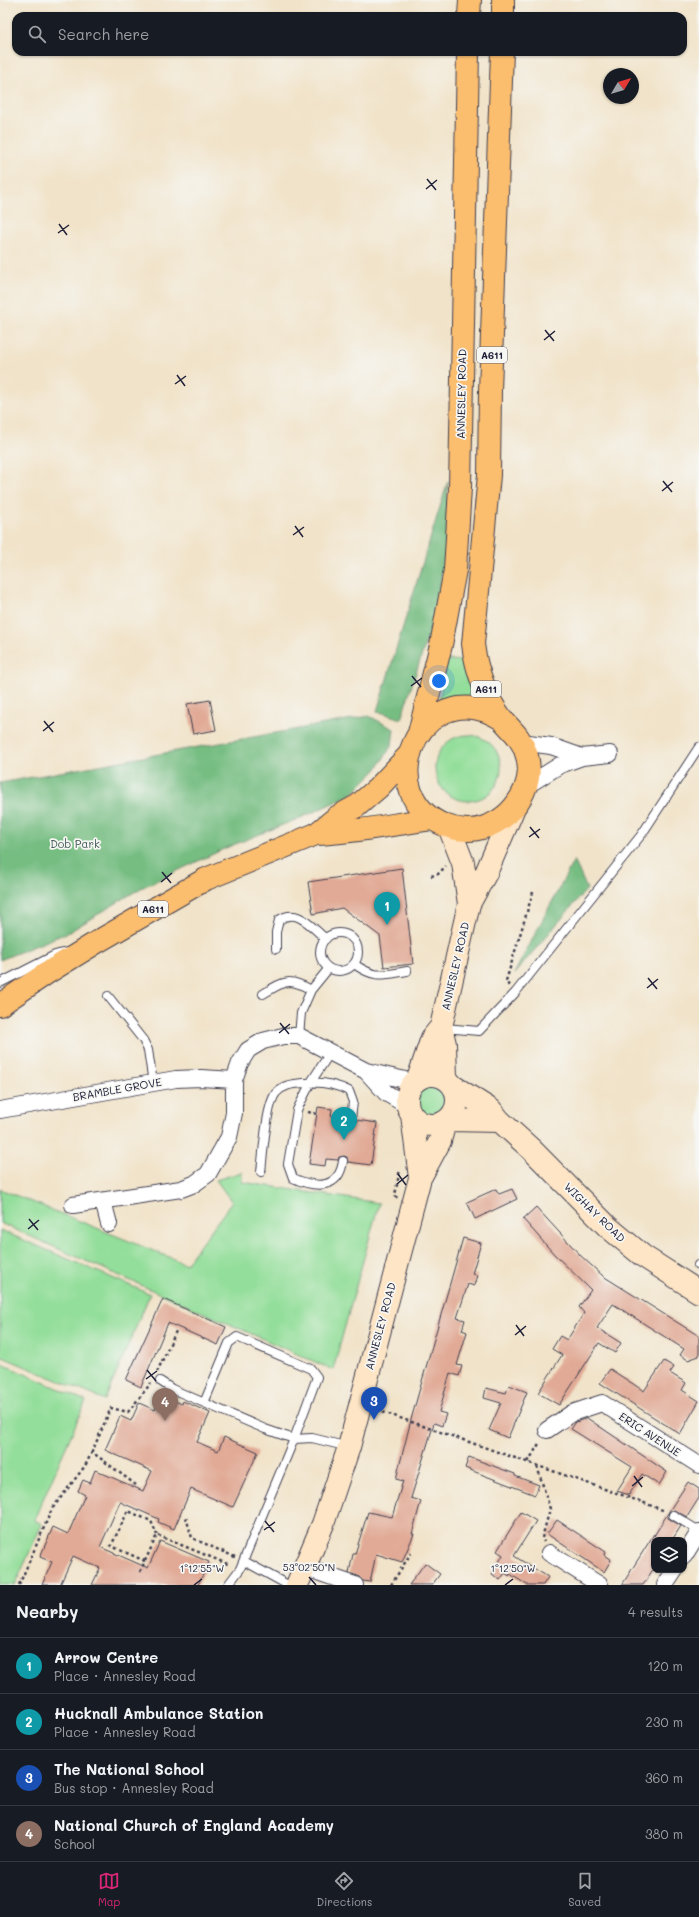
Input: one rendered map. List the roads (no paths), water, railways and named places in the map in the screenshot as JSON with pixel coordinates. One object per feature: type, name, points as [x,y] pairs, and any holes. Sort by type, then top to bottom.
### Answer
[{"type":"main road","points":[[469,12],[470,0]]},
{"type":"main road","points":[[503,0],[503,12]]},
{"type":"main road","name":"ANNESLEY ROAD","points":[[419,733],[441,645],[455,570],[460,488],[468,56]]},
{"type":"main road","name":"A611","points":[[502,56],[489,475],[473,644],[476,662],[486,690],[502,719]]},
{"type":"main road","points":[[467,708],[485,711],[502,719],[517,733],[526,752],[529,772],[524,792],[513,810],[500,821],[484,828],[466,830],[440,823],[419,806],[410,791],[407,773],[408,756],[419,733],[432,720],[449,711],[467,708]]},
{"type":"main road","name":"A611","points":[[0,1005],[47,972],[206,879],[316,834],[356,806],[378,788],[408,756]]},
{"type":"main road","name":"ANNESLEY ROAD","points":[[450,1082],[445,1044],[441,1027],[469,904],[486,873],[513,810]]},
{"type":"main road","name":"ANNESLEY ROAD","points":[[440,823],[464,862],[469,904]]},
{"type":"main road","name":"A611","points":[[316,834],[343,834],[384,825],[440,823]]},
{"type":"main road","name":"ANNESLEY ROAD","points":[[416,1080],[432,1038],[441,1027]]},
{"type":"main road","points":[[446,1121],[454,1113],[457,1104],[457,1094],[450,1082],[432,1074],[416,1080],[407,1096],[410,1110],[418,1121],[436,1125],[446,1121],[500,1121]]},
{"type":"main road","name":"WIGHAY ROAD","points":[[450,1082],[491,1110],[500,1121],[531,1148],[608,1227],[643,1256],[699,1292]]},
{"type":"main road","name":"ANNESLEY ROAD","points":[[410,1110],[420,1178]]},
{"type":"main road","name":"ANNESLEY ROAD","points":[[301,1576],[323,1524],[348,1446],[420,1178],[440,1141],[446,1121]]},
{"type":"street","points":[[521,742],[551,746],[582,757]]},
{"type":"street","points":[[525,787],[560,765],[582,757],[610,754]]},
{"type":"street","points":[[73,1205],[181,1189],[194,1184],[208,1174],[229,1137],[234,1113],[234,1080],[244,1056],[255,1045],[273,1038],[300,1036],[366,1071],[416,1080]]},
{"type":"street","points":[[366,1071],[386,1094],[410,1110]]},
{"type":"street","name":"BRAMBLE GROVE","points":[[0,1110],[153,1083],[201,1078],[234,1080]]},
{"type":"street","points":[[104,1200],[109,1224]]},
{"type":"street","name":"ERIC AVENUE","points":[[547,1430],[572,1412],[602,1403],[699,1465]]},
{"type":"street","points":[[687,1551],[699,1531]]},
{"type":"street","points":[[549,1553],[600,1585]]},
{"type":"street","points":[[665,1585],[673,1573]]},
{"type":"street","points":[[301,1576],[355,1585]]},
{"type":"lane","points":[[441,1027],[479,1031],[515,993],[642,834],[699,747]]},
{"type":"lane","points":[[276,949],[276,932],[279,920],[286,915],[293,914],[302,919],[326,939]]},
{"type":"lane","points":[[336,934],[347,935],[352,938],[355,942],[358,953],[354,964],[345,970],[334,970],[329,968],[325,964],[320,954],[321,948],[326,939],[336,934]]},
{"type":"lane","points":[[0,983],[55,955],[97,942]]},
{"type":"lane","points":[[354,964],[368,973],[380,975],[407,971]]},
{"type":"lane","points":[[300,1036],[301,1013],[311,990],[329,968]]},
{"type":"lane","points":[[263,994],[282,982],[296,981],[311,990]]},
{"type":"lane","points":[[108,996],[143,1040],[148,1050],[153,1083]]},
{"type":"lane","points":[[330,1053],[311,1082],[297,1110],[288,1164],[293,1178],[305,1183],[325,1185],[334,1181],[342,1172],[343,1161]]},
{"type":"lane","points":[[261,1172],[270,1105],[276,1093],[288,1084],[311,1082],[336,1084],[349,1091],[353,1102],[351,1119]]},
{"type":"lane","points":[[204,1403],[229,1343],[237,1337],[311,1369],[317,1377],[294,1439],[244,1561],[228,1585]]},
{"type":"lane","points":[[160,1381],[204,1403],[265,1429],[294,1439],[312,1438],[348,1446]]},
{"type":"lane","points":[[673,1515],[699,1531]]},
{"type":"lane","points":[[244,1561],[288,1585]]},
{"type":"place","name":"Arrow Centre","points":[[387,925]]},
{"type":"place","name":"Hucknall Ambulance Station","points":[[344,1140]]},
{"type":"place","name":"The National School","points":[[374,1420]]},
{"type":"place","name":"National Church of England Academy","points":[[165,1421]]},
{"type":"park label","name":"Dob Park","points":[[75,843]]}]
